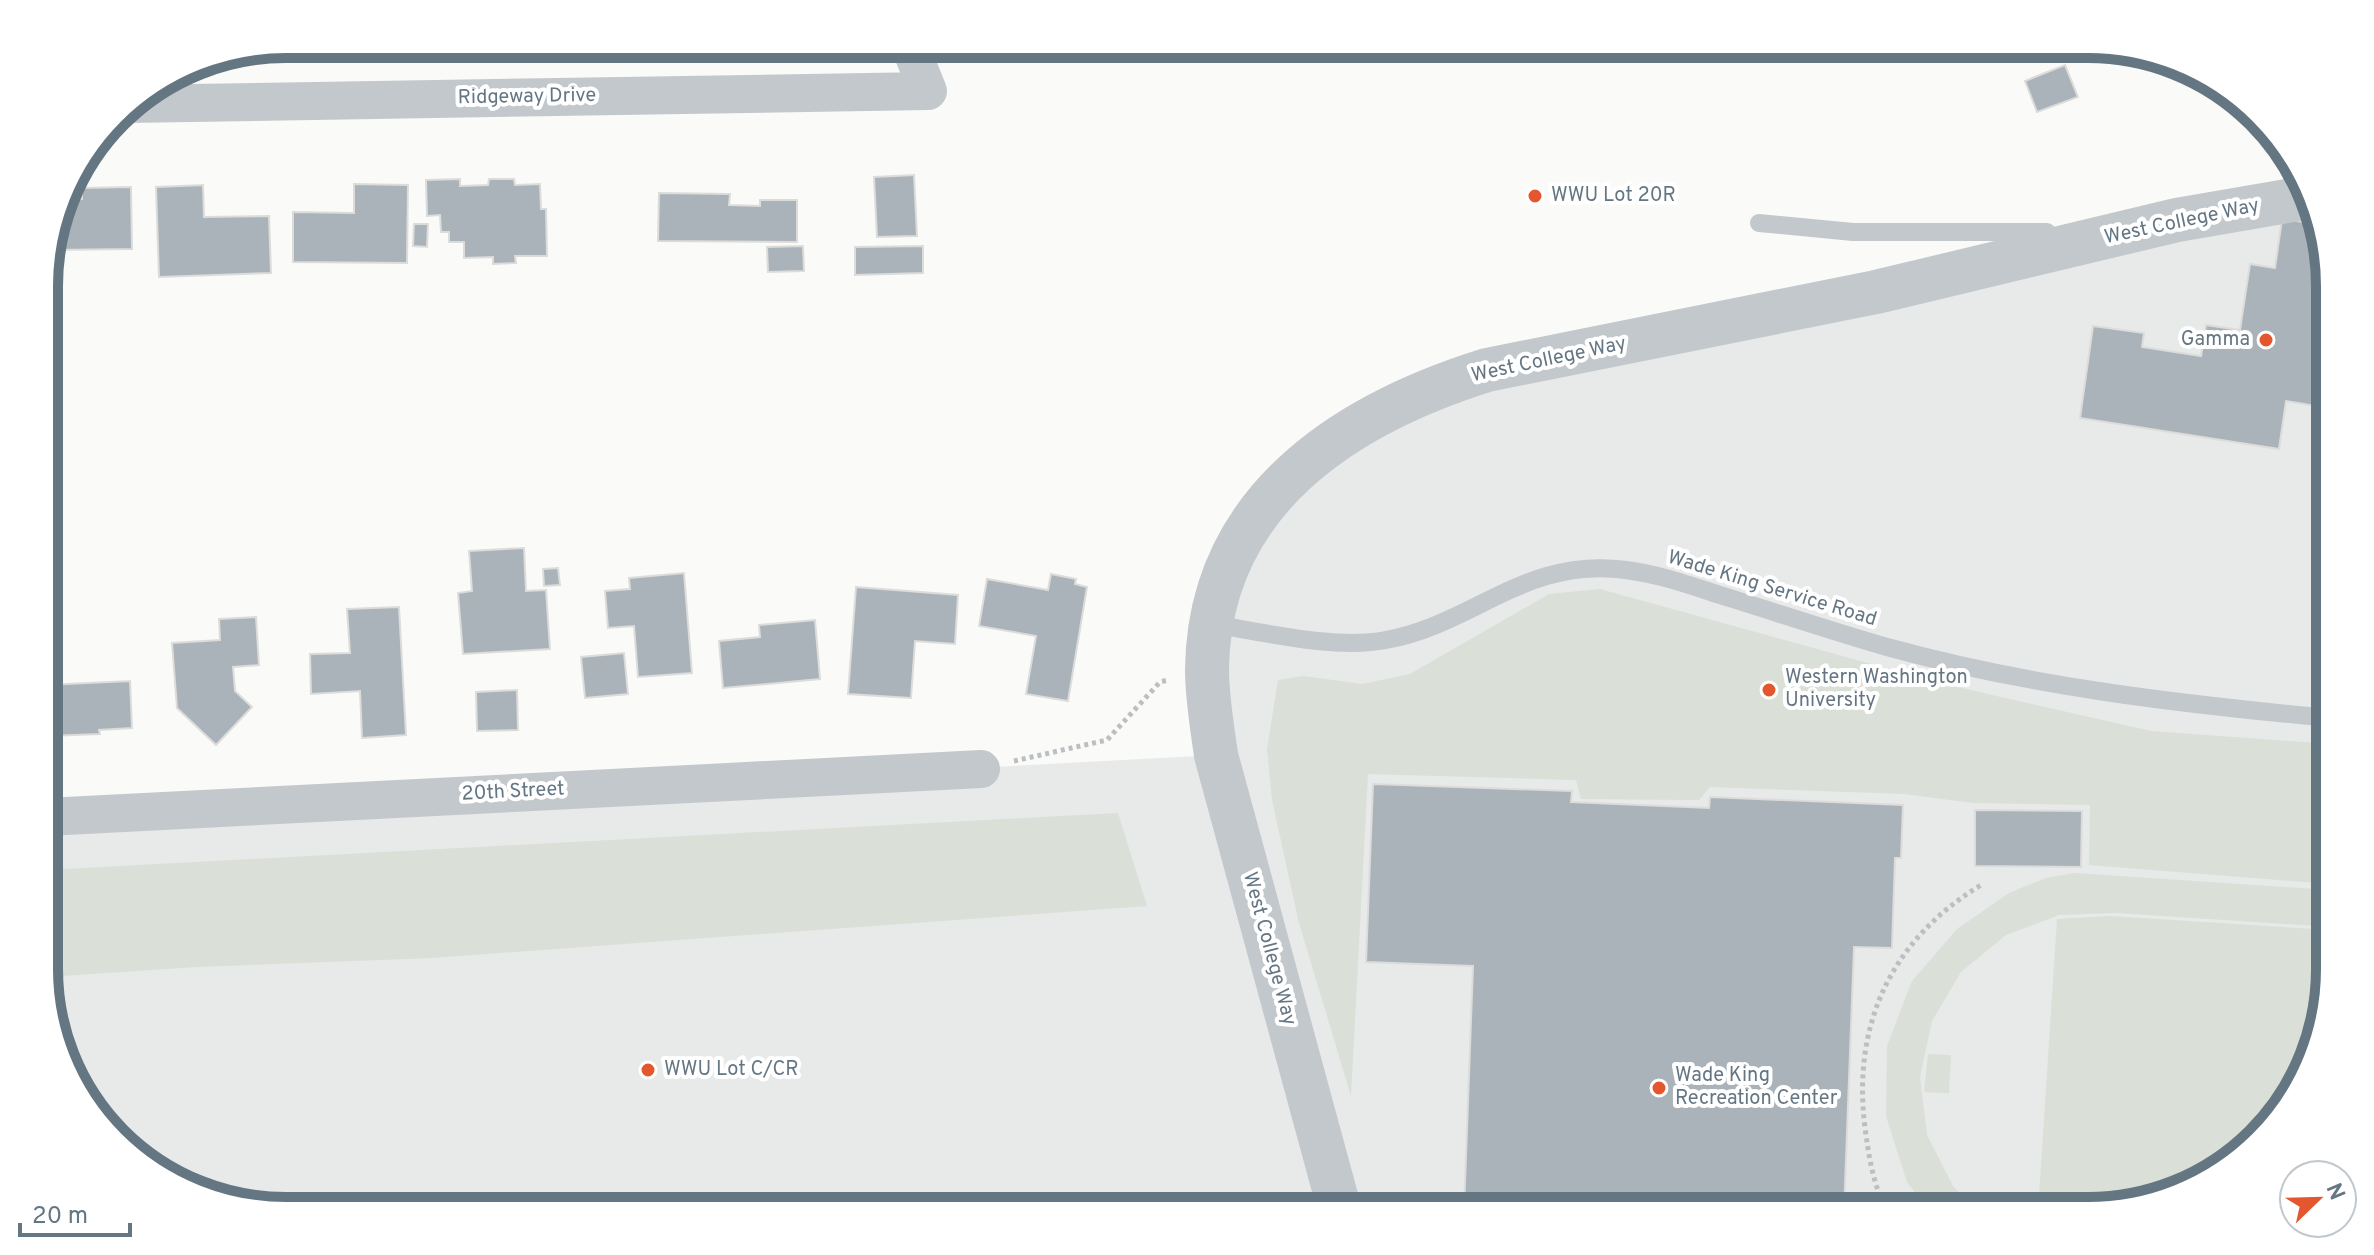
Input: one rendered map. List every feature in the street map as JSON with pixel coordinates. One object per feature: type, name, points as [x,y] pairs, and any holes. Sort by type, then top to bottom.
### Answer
[{"type":"street","name":"Ridgeway Drive","points":[[150,104],[928,91],[915,58]]},
{"type":"street","name":"West College Way","points":[[1336,1197],[1216,755],[1209,711],[1207,668],[1212,624],[1223,581],[1241,541],[1265,504],[1294,471],[1366,421],[1445,383],[1487,370],[1876,292],[2177,220],[2299,199]]},
{"type":"street","name":"20th Street","points":[[58,816],[981,769]]},
{"type":"lane","points":[[1759,223],[1853,232],[2030,234],[2177,220]]},
{"type":"lane","name":"Wade King Service Road","points":[[1212,624],[1352,643],[1386,640],[1419,631],[1530,580],[1579,568],[1626,570],[1667,578],[1889,647],[2052,684],[2200,706],[2316,717]]},
{"type":"path","points":[[981,769],[1107,740],[1160,682],[1207,668]]},
{"type":"path","points":[[1881,1197],[1869,1158],[1863,1116],[1864,1062],[1878,999],[1896,966],[1922,930],[1954,902],[1981,885]]},
{"type":"shaded area","name":"Western Washington University","points":[[2295,189],[2308,227],[2316,286],[2316,984],[2304,1042],[2278,1096],[2238,1140],[2215,1159],[2161,1185],[2103,1197],[286,1197],[256,1195],[213,1185],[185,1174],[147,1150],[105,1108],[75,1056],[60,999],[58,817],[1216,755],[1223,581],[1366,421]]},
{"type":"shaded area","points":[[1600,589],[1944,684],[2151,731],[2316,743],[2316,883],[2089,865],[2090,805],[1973,803],[1904,794],[1710,787],[1699,800],[1581,799],[1576,780],[1368,774],[1351,1096],[1299,923],[1272,800],[1267,749],[1278,680],[1303,676],[1362,684],[1410,674],[1549,594]]},
{"type":"shaded area","points":[[1118,813],[1147,906],[432,958],[197,967],[58,976],[58,869]]},
{"type":"shaded area","points":[[2075,873],[2316,889],[2316,926],[2117,913],[2059,915],[2006,935],[1961,972],[1932,1021],[1920,1077],[1927,1135],[1953,1186],[1964,1197],[1918,1197],[1907,1182],[1886,1116],[1887,1046],[1912,981],[1957,929],[2009,893],[2046,878]]},
{"type":"shaded area","points":[[2109,916],[2316,929],[2316,984],[2312,1014],[2293,1070],[2278,1096],[2259,1119],[2215,1159],[2189,1174],[2133,1193],[2103,1197],[2039,1197],[2057,919]]},
{"type":"shaded area","points":[[1928,1054],[1951,1055],[1949,1093],[1924,1092]]},
{"type":"building","points":[[2065,65],[2078,97],[2037,112],[2025,81]]},
{"type":"building","points":[[914,175],[917,236],[877,237],[874,177]]},
{"type":"building","points":[[460,179],[460,186],[488,185],[489,179],[514,179],[515,185],[540,184],[541,209],[546,209],[547,256],[515,256],[516,263],[493,264],[493,257],[464,258],[464,242],[449,242],[449,232],[441,232],[440,215],[427,216],[426,180]]},
{"type":"building","points":[[354,184],[408,185],[407,263],[293,262],[293,212],[354,213]]},
{"type":"building","points":[[203,185],[204,217],[269,216],[271,273],[159,277],[156,187]]},
{"type":"building","points":[[131,187],[132,249],[61,250],[75,199],[82,199],[82,188]]},
{"type":"building","points":[[659,193],[730,194],[729,205],[760,206],[760,200],[797,200],[797,242],[658,241]]},
{"type":"building","name":"Gamma","points":[[2282,219],[2307,223],[2314,256],[2316,286],[2316,406],[2286,401],[2279,449],[2080,418],[2093,326],[2144,333],[2142,347],[2201,356],[2206,325],[2240,330],[2250,264],[2275,268]]},
{"type":"building","points":[[414,224],[428,224],[427,247],[413,246]]},
{"type":"building","points":[[803,246],[804,271],[768,272],[767,247]]},
{"type":"building","points":[[923,246],[923,273],[855,275],[855,247]]},
{"type":"building","points":[[524,548],[526,591],[546,590],[550,649],[463,654],[458,593],[472,591],[469,551]]},
{"type":"building","points":[[558,568],[560,585],[544,586],[543,569]]},
{"type":"building","points":[[684,573],[692,673],[638,677],[634,626],[608,628],[605,591],[630,589],[629,578]]},
{"type":"building","points":[[1051,574],[1076,579],[1075,584],[1087,587],[1068,701],[1026,694],[1036,636],[979,626],[987,579],[1048,590]]},
{"type":"building","points":[[856,587],[958,595],[955,644],[915,641],[911,698],[848,694]]},
{"type":"building","points":[[399,607],[406,735],[362,738],[360,691],[311,694],[310,654],[350,653],[347,609]]},
{"type":"building","points":[[256,617],[259,665],[233,667],[235,691],[252,707],[216,745],[177,708],[172,643],[220,640],[219,619]]},
{"type":"building","points":[[815,620],[820,679],[723,688],[719,641],[760,637],[759,625]]},
{"type":"building","points":[[624,653],[628,694],[585,698],[581,657]]},
{"type":"building","points":[[130,681],[132,728],[99,730],[100,734],[58,736],[58,684]]},
{"type":"building","points":[[517,690],[518,730],[477,731],[476,692]]},
{"type":"building","name":"Wade King Recreation Center","points":[[1373,784],[1572,791],[1571,802],[1709,808],[1710,797],[1903,805],[1901,858],[1895,858],[1892,948],[1854,947],[1845,1197],[1465,1197],[1473,966],[1366,962]]},
{"type":"building","points":[[1975,810],[2082,811],[2081,867],[1975,866]]},
{"type":"place","name":"WWU Lot 20R","points":[[1535,196]]},
{"type":"place","name":"Gamma","points":[[2266,340]]},
{"type":"place","name":"Western Washington University","points":[[1769,690]]},
{"type":"place","name":"WWU Lot C/CR","points":[[648,1070]]},
{"type":"place","name":"Wade King Recreation Center","points":[[1659,1088]]}]
